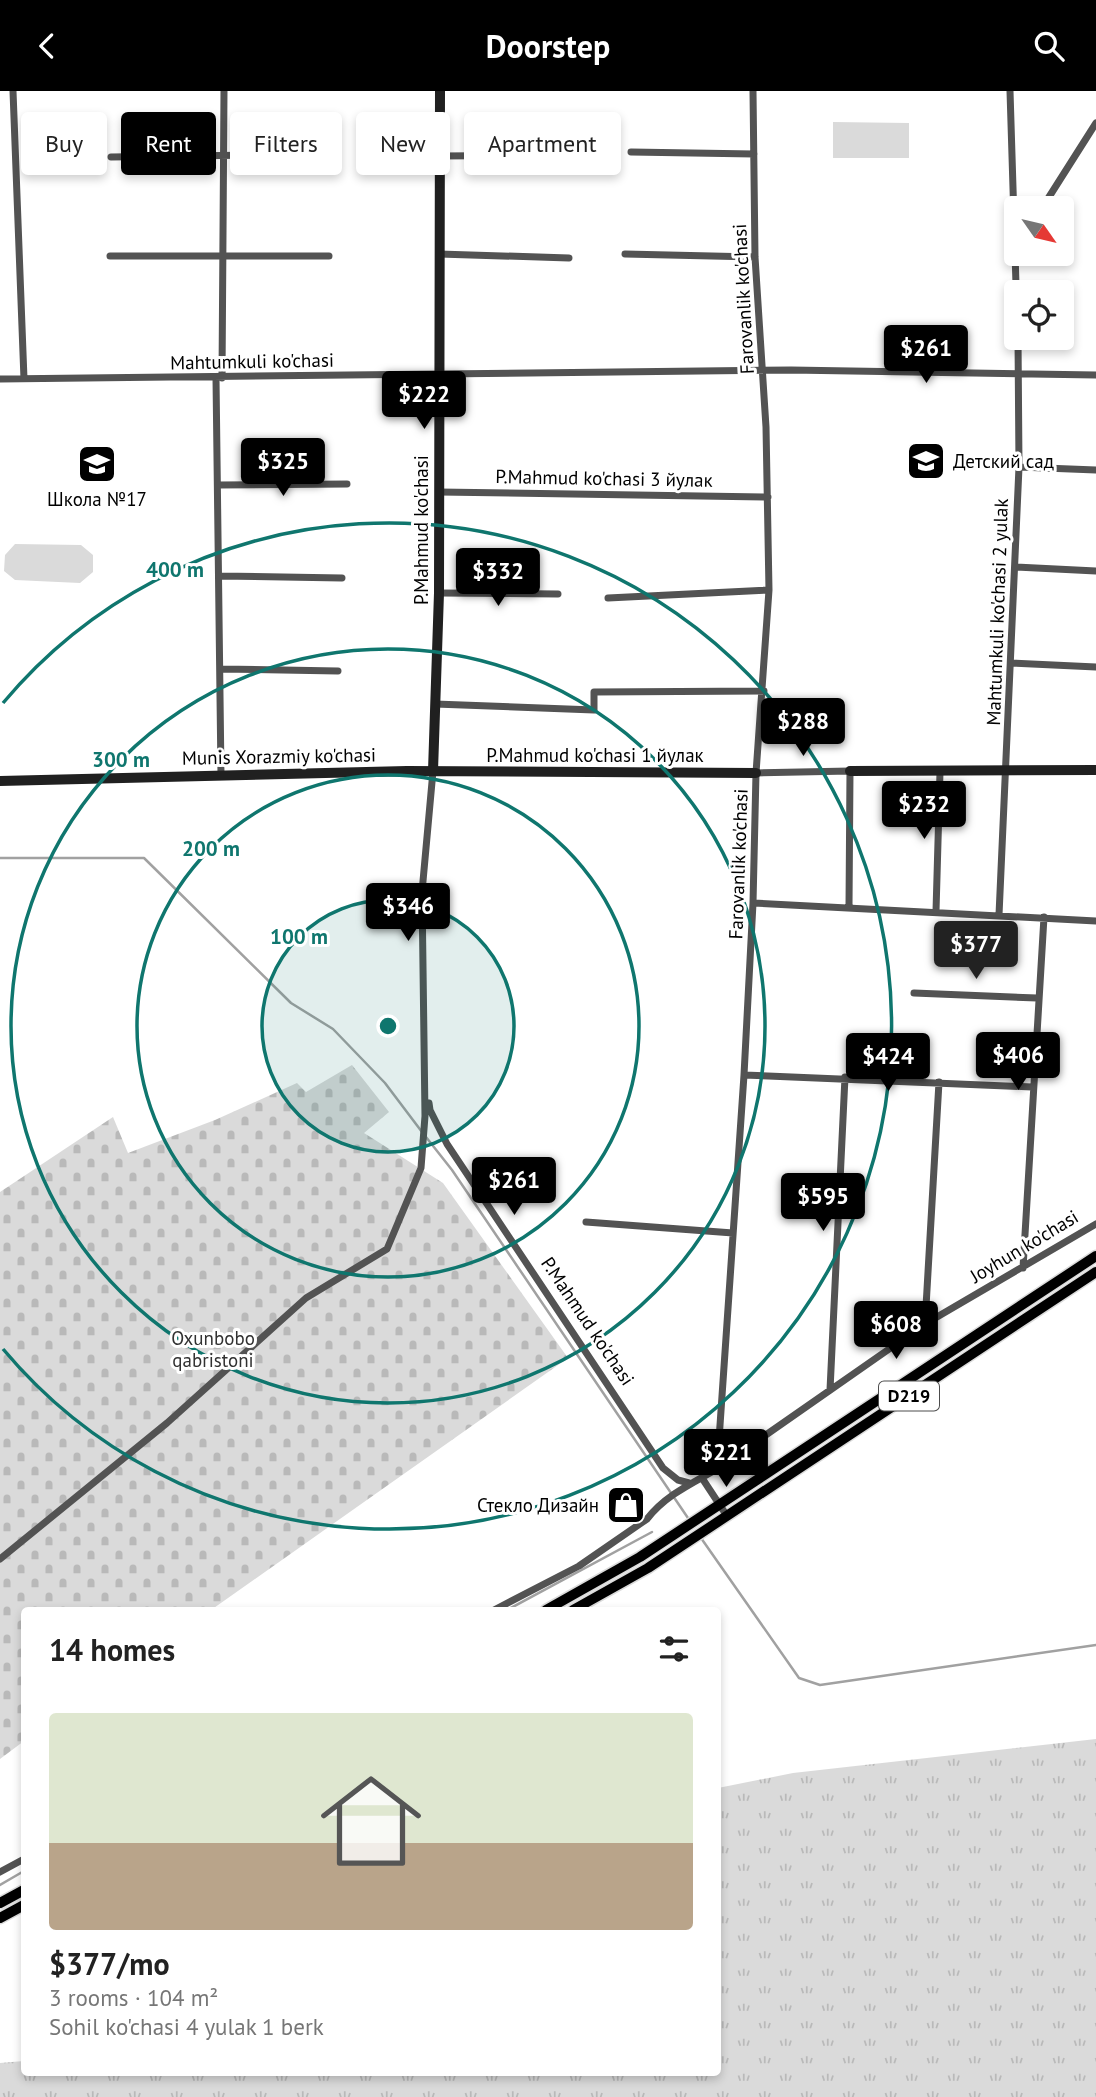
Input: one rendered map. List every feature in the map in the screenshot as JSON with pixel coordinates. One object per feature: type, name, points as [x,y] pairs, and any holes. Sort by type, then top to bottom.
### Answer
[{"type":"main road","name":"D219","points":[[551,1607],[640,1557],[1096,1256]]},
{"type":"main road","name":"D219","points":[[578,1607],[648,1568],[1096,1272]]},
{"type":"main road","points":[[0,1903],[21,1892]]},
{"type":"main road","points":[[0,1918],[21,1907]]},
{"type":"street","points":[[13,91],[24,379]]},
{"type":"street","points":[[221,775],[218,485],[224,91]]},
{"type":"street","name":"P.Mahmud ko'chasi","points":[[440,91],[440,112]]},
{"type":"street","name":"Farovanlik ko'chasi","points":[[717,1469],[744,1075],[753,903],[756,773],[764,691],[769,590],[768,496],[759,372],[755,257],[753,91]]},
{"type":"street","points":[[1010,91],[1013,196]]},
{"type":"street","points":[[1050,196],[1096,123]]},
{"type":"street","points":[[631,152],[754,154]]},
{"type":"street","points":[[111,157],[230,154]]},
{"type":"street","name":"P.Mahmud ko'chasi","points":[[0,1559],[167,1423],[306,1298],[387,1249],[421,1168],[425,1116],[422,927],[433,771],[439,593],[440,175]]},
{"type":"street","points":[[439,254],[569,258]]},
{"type":"street","points":[[625,254],[755,257]]},
{"type":"street","points":[[110,256],[329,256]]},
{"type":"street","name":"Mahtumkuli ko'chasi 2 yulak","points":[[999,915],[1019,467],[1018,350]]},
{"type":"street","name":"Mahtumkuli ko'chasi","points":[[0,379],[440,373],[1096,374]]},
{"type":"street","points":[[1019,467],[1096,470]]},
{"type":"street","points":[[218,485],[347,484]]},
{"type":"street","name":"P.Mahmud ko'chasi 3 йулак","points":[[439,492],[768,496]]},
{"type":"street","points":[[1015,567],[1096,571]]},
{"type":"street","points":[[219,576],[342,578]]},
{"type":"street","points":[[608,598],[769,590]]},
{"type":"street","points":[[439,593],[558,594]]},
{"type":"street","points":[[1011,663],[1096,667]]},
{"type":"street","points":[[220,669],[338,671]]},
{"type":"street","points":[[435,704],[594,710],[594,692],[764,691]]},
{"type":"street","points":[[756,773],[940,772],[1007,768],[1096,770]]},
{"type":"street","name":"Munis Xorazmiy ko'chasi","points":[[0,781],[433,771]]},
{"type":"street","name":"P.Mahmud ko'chasi 1 йулак","points":[[433,771],[756,773]]},
{"type":"street","points":[[849,906],[850,771]]},
{"type":"street","points":[[936,911],[940,772]]},
{"type":"street","points":[[753,903],[1096,921]]},
{"type":"street","points":[[1023,1268],[1044,917]]},
{"type":"street","name":"P.Mahmud ko'chasi","points":[[422,927],[430,1110],[447,1144],[663,1468],[678,1480],[689,1483]]},
{"type":"street","points":[[914,993],[1038,998]]},
{"type":"street","points":[[744,1075],[845,1077],[1032,1087]]},
{"type":"street","points":[[830,1390],[845,1077]]},
{"type":"street","points":[[925,1324],[939,1082]]},
{"type":"street","points":[[586,1222],[733,1233]]},
{"type":"street","name":"Joyhun ko'chasi","points":[[500,1607],[579,1566],[647,1519],[680,1489],[717,1469],[925,1324],[1096,1224]]},
{"type":"street","points":[[702,1478],[715,1506],[724,1518]]},
{"type":"street","points":[[0,1871],[21,1860]]},
{"type":"green space","points":[[833,122],[909,123],[909,158],[833,158]]},
{"type":"green space","points":[[15,544],[81,545],[93,555],[93,572],[80,583],[15,580],[4,571],[5,555]]},
{"type":"green space","name":"Oxunbobo qabristoni","points":[[352,1065],[389,1112],[364,1133],[443,1183],[568,1358],[215,1607],[21,1607],[21,1743],[0,1759],[0,1192],[113,1117],[128,1153],[215,1120],[297,1083],[306,1092]]},
{"type":"green space","points":[[1096,1739],[1096,2097],[0,2097],[0,2063],[21,2061],[21,2076],[721,2076],[721,1787],[793,1773]]},
{"type":"waterway","points":[[0,858],[144,858],[291,1003],[333,1029],[385,1083],[422,1132]]},
{"type":"waterway","points":[[426,1137],[452,1170],[690,1521]]},
{"type":"waterway","points":[[513,1607],[652,1532]]},
{"type":"waterway","points":[[701,1538],[799,1678],[820,1685],[1096,1645]]},
{"type":"waterway","points":[[0,1885],[21,1873]]},
{"type":"place","name":"Детский сад","points":[[926,461]]},
{"type":"place","name":"Школа №17","points":[[97,464]]},
{"type":"place","name":"Стекло Дизайн","points":[[626,1505]]}]
